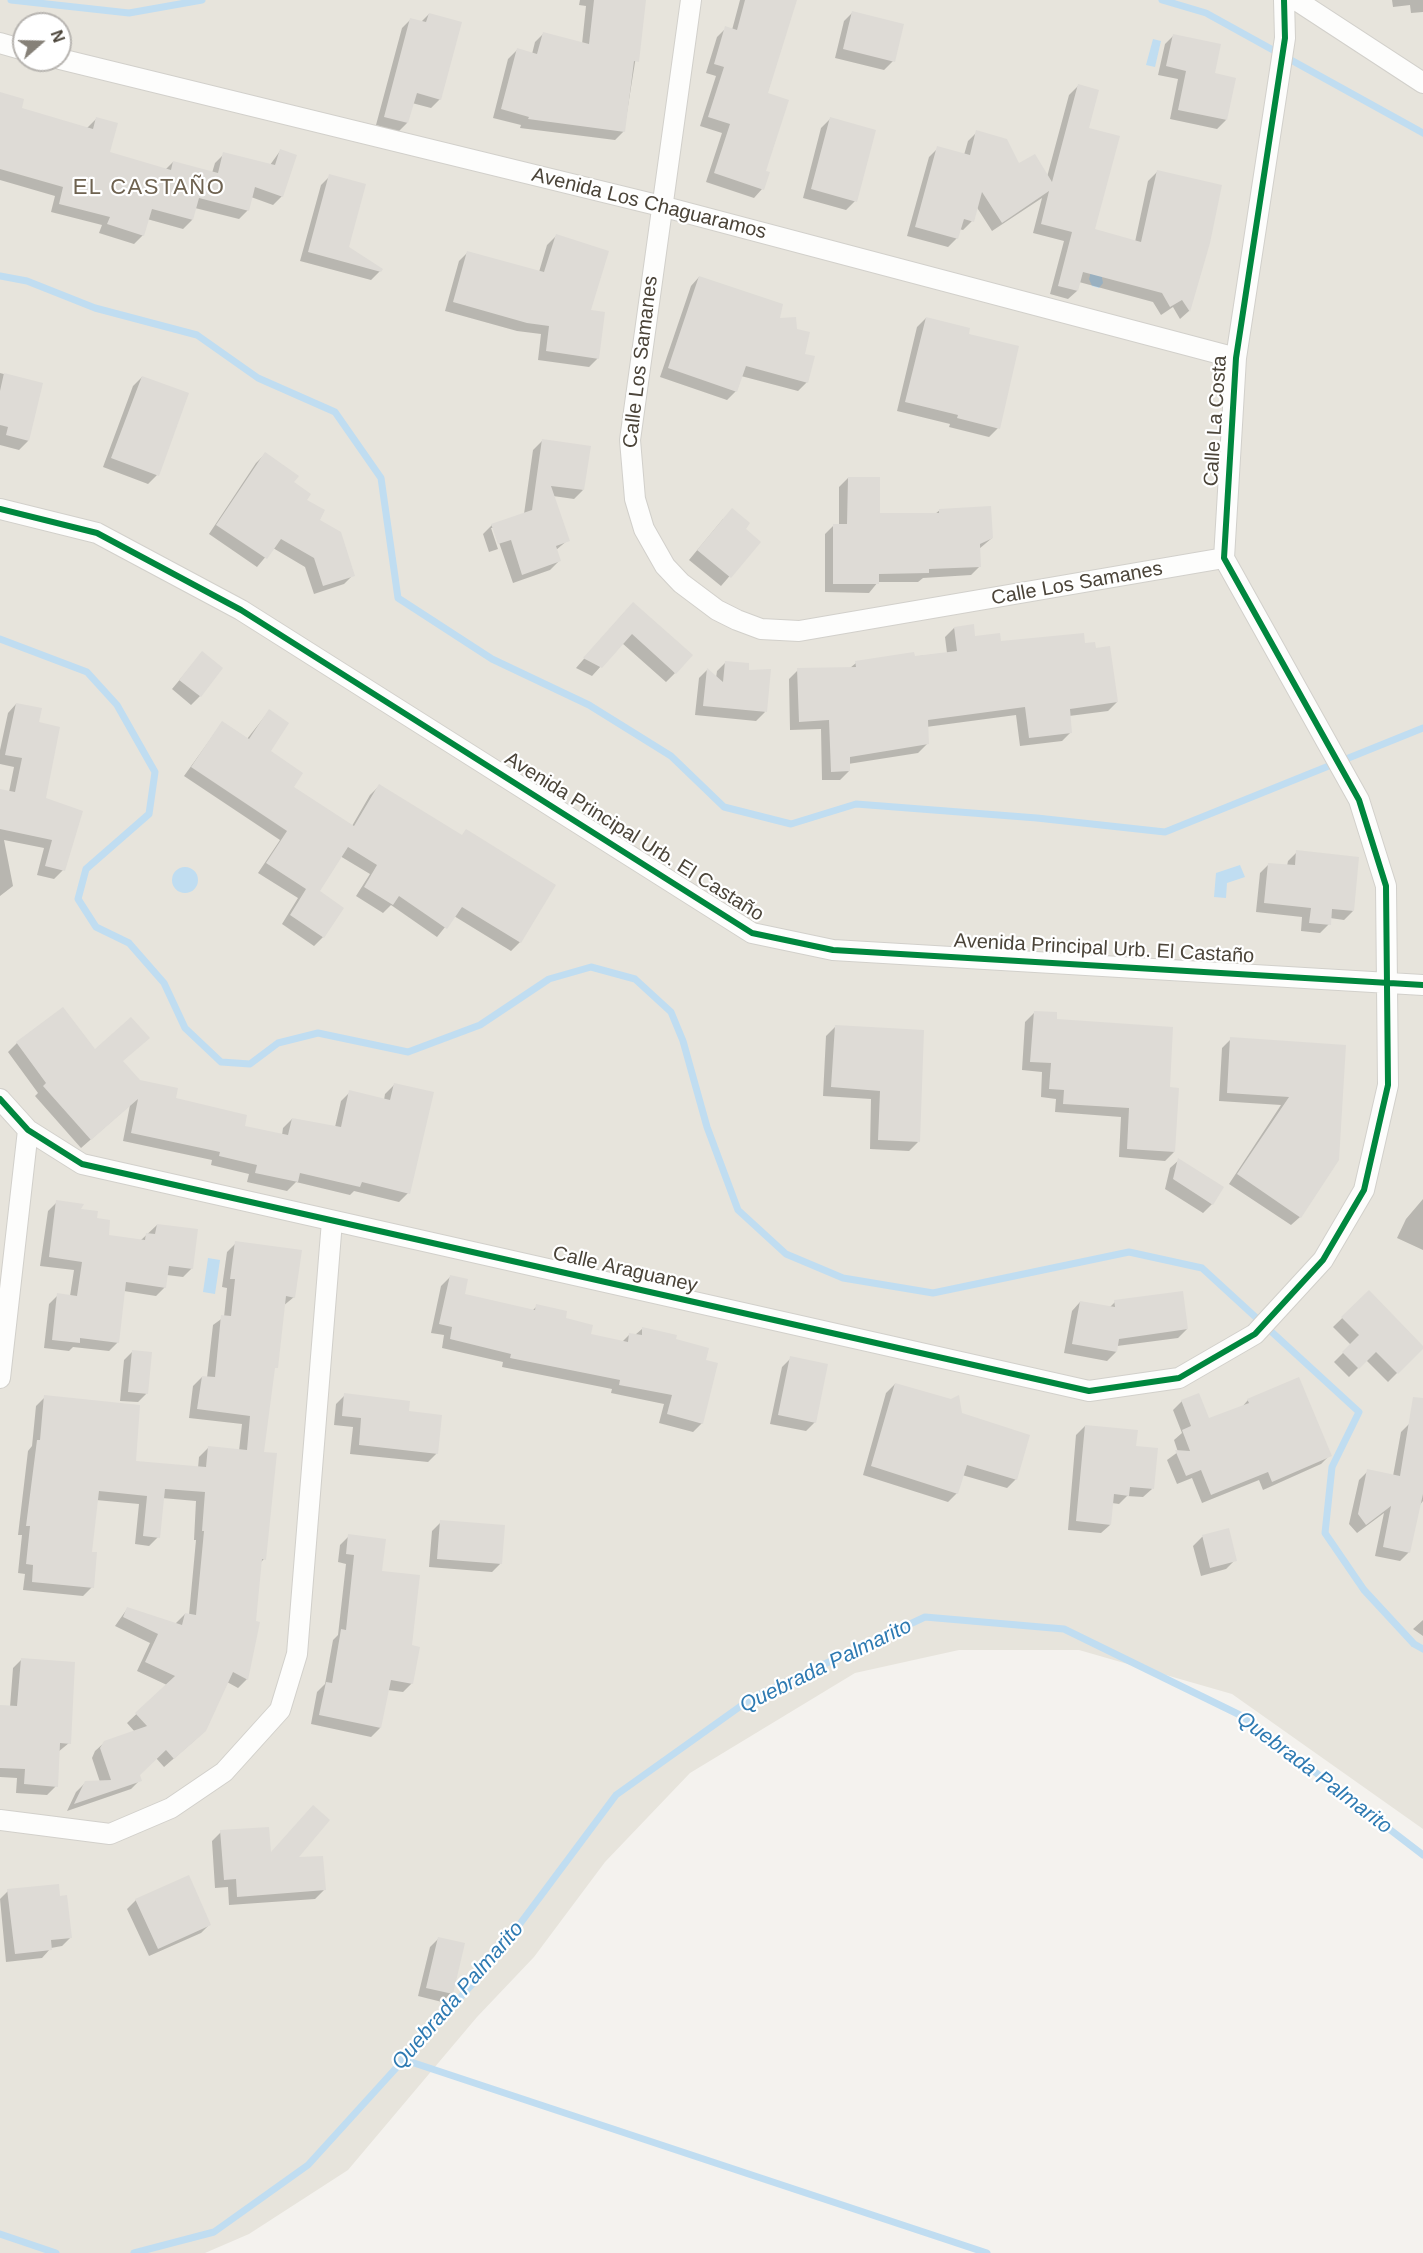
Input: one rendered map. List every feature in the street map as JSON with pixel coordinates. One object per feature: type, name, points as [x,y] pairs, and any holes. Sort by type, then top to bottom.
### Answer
[{"type":"street","name":"Calle Los Samanes","points":[[691,0],[630,440],[634,499],[644,529],[665,566],[681,583],[717,610],[761,629],[799,631],[1224,558]]},
{"type":"street","name":"Calle La Costa","points":[[1224,558],[1236,358],[1285,38],[1284,0]]},
{"type":"street","points":[[1296,0],[1423,83]]},
{"type":"street","name":"Avenida Los Chaguaramos","points":[[72,62],[661,206],[1236,358]]},
{"type":"street","name":"Avenida Principal Urb. El Castaño","points":[[0,509],[97,533],[241,610],[752,933],[833,950],[1423,985]]},
{"type":"street","name":"Calle Araguaney","points":[[0,1099],[28,1130],[82,1164],[1089,1391],[1179,1378],[1255,1334],[1323,1260],[1364,1190],[1388,1085],[1386,886],[1359,800],[1224,558]]},
{"type":"street","points":[[0,1378],[28,1130]]},
{"type":"street","points":[[0,1820],[110,1834],[171,1808],[224,1772],[280,1710],[297,1653],[332,1221]]},
{"type":"shaded area","points":[[0,0],[1423,0],[1423,1829],[1232,1694],[1079,1650],[959,1650],[855,1673],[690,1773],[605,1862],[534,1957],[477,2017],[348,2170],[249,2234],[205,2253],[0,2253]]},
{"type":"water","points":[[1153,39],[1161,41],[1155,67],[1146,65]]},
{"type":"water","points":[[1097,250],[1103,283],[1099,288],[1092,286],[1089,279]]},
{"type":"water","points":[[1240,865],[1245,877],[1227,883],[1226,898],[1214,897],[1216,873]]},
{"type":"water","points":[[185,867],[194,871],[198,880],[194,889],[185,893],[176,889],[172,880],[176,871]]},
{"type":"water","points":[[208,1258],[220,1260],[215,1294],[203,1292]]},
{"type":"building","points":[[594,0],[646,0],[639,62],[634,61],[625,132],[528,119],[529,117],[501,109],[517,48],[537,54],[543,32],[589,44]]},
{"type":"building","points":[[745,0],[797,0],[768,93],[789,100],[766,171],[770,172],[764,190],[714,173],[730,124],[708,117],[724,67],[714,64],[725,26],[737,30]]},
{"type":"building","points":[[852,11],[904,24],[895,62],[843,49]]},
{"type":"building","points":[[429,13],[462,22],[441,100],[417,93],[408,123],[384,117],[410,18],[426,22]]},
{"type":"building","points":[[1173,34],[1221,44],[1215,73],[1236,78],[1227,120],[1178,110],[1186,71],[1166,66]]},
{"type":"building","points":[[1078,84],[1099,90],[1089,128],[1120,136],[1095,229],[1141,242],[1157,170],[1222,185],[1210,243],[1190,312],[1182,300],[1170,307],[1162,293],[1083,272],[1078,291],[1058,286],[1072,232],[1041,224],[1049,191],[1002,223],[982,192],[974,222],[964,219],[958,239],[915,227],[937,146],[970,155],[976,130],[1007,139],[1019,163],[1035,154],[1052,182]]},
{"type":"building","points":[[0,92],[24,99],[22,108],[93,129],[96,117],[118,123],[110,152],[171,170],[173,161],[218,173],[223,152],[275,165],[280,149],[297,155],[283,197],[255,187],[249,211],[199,198],[193,220],[152,209],[144,236],[107,224],[110,217],[59,204],[63,187],[0,169]]},
{"type":"building","points":[[830,117],[876,130],[857,202],[811,189]]},
{"type":"building","points":[[329,174],[366,184],[349,247],[383,269],[381,272],[308,252]]},
{"type":"building","points":[[556,234],[609,251],[591,310],[605,312],[599,359],[546,351],[549,326],[527,323],[453,302],[467,251],[544,272]]},
{"type":"building","points":[[699,276],[783,304],[780,318],[796,317],[797,329],[810,332],[805,354],[815,356],[808,383],[746,366],[737,392],[668,368]]},
{"type":"building","points":[[926,317],[970,328],[969,334],[1019,346],[1000,429],[957,418],[958,415],[905,402]]},
{"type":"building","points":[[4,373],[43,383],[29,441],[6,435],[8,427],[0,425],[0,391]]},
{"type":"building","points":[[142,376],[189,393],[159,476],[111,458]]},
{"type":"building","points":[[542,439],[591,446],[584,490],[551,486],[570,541],[556,546],[561,561],[522,575],[511,540],[498,544],[491,524],[532,510]]},
{"type":"building","points":[[265,452],[299,476],[294,482],[311,494],[307,500],[325,510],[320,520],[341,532],[355,576],[323,586],[314,558],[281,539],[267,559],[216,525]]},
{"type":"building","points":[[848,477],[880,477],[880,513],[939,513],[939,509],[991,506],[993,538],[980,544],[981,567],[929,569],[929,573],[879,574],[879,584],[833,584],[833,524],[847,524]]},
{"type":"building","points":[[732,508],[750,523],[746,529],[761,542],[731,578],[697,550]]},
{"type":"building","points":[[633,602],[693,655],[676,674],[632,634],[602,668],[583,658]]},
{"type":"building","points":[[974,624],[975,636],[1000,633],[1001,641],[1084,633],[1085,643],[1095,642],[1096,648],[1110,646],[1118,702],[1070,709],[1072,733],[1029,738],[1025,707],[928,720],[929,744],[850,757],[850,771],[831,772],[829,720],[799,722],[797,668],[856,667],[855,661],[914,652],[915,656],[957,651],[954,627]]},
{"type":"building","points":[[202,651],[223,668],[201,697],[179,680]]},
{"type":"building","points":[[725,661],[749,663],[749,670],[771,669],[767,712],[703,706],[707,668],[723,682]]},
{"type":"building","points":[[16,703],[42,708],[39,722],[60,727],[46,798],[83,811],[65,871],[45,866],[52,840],[0,829],[0,789],[15,792],[22,758],[5,755]]},
{"type":"building","points":[[269,709],[289,723],[271,751],[303,773],[294,787],[354,826],[379,784],[462,835],[466,829],[556,885],[521,943],[462,907],[447,929],[399,896],[393,905],[364,887],[377,865],[348,847],[320,891],[344,908],[324,938],[290,915],[306,889],[266,863],[287,831],[191,767],[222,721],[249,739]]},
{"type":"building","points":[[1296,850],[1359,857],[1354,911],[1332,909],[1331,925],[1309,923],[1311,908],[1264,903],[1268,863],[1295,865]]},
{"type":"building","points":[[63,1007],[95,1049],[131,1017],[150,1038],[123,1061],[140,1080],[178,1088],[176,1098],[247,1115],[245,1126],[288,1135],[292,1118],[341,1127],[349,1090],[390,1100],[394,1083],[434,1092],[410,1194],[362,1182],[360,1187],[300,1173],[298,1182],[255,1173],[257,1165],[219,1156],[220,1152],[131,1133],[138,1099],[91,1140],[43,1086],[46,1083],[16,1042]]},
{"type":"building","points":[[1034,1011],[1057,1012],[1057,1019],[1173,1027],[1170,1087],[1179,1088],[1175,1152],[1127,1149],[1129,1108],[1063,1104],[1064,1090],[1049,1089],[1051,1063],[1030,1062]]},
{"type":"building","points":[[835,1025],[924,1030],[920,1142],[878,1140],[880,1091],[831,1087]]},
{"type":"building","points":[[1230,1037],[1346,1045],[1339,1160],[1301,1218],[1237,1174],[1289,1097],[1227,1093]]},
{"type":"building","points":[[1178,1158],[1224,1187],[1213,1205],[1173,1179]]},
{"type":"building","points":[[56,1200],[84,1204],[81,1209],[98,1211],[97,1218],[110,1220],[109,1235],[145,1240],[146,1233],[155,1234],[157,1224],[198,1229],[193,1269],[169,1266],[166,1288],[126,1282],[119,1343],[80,1338],[80,1343],[52,1340],[57,1293],[77,1296],[82,1262],[49,1257]]},
{"type":"building","points":[[235,1241],[302,1250],[295,1298],[286,1296],[278,1368],[275,1368],[264,1452],[277,1453],[266,1560],[262,1559],[256,1621],[260,1622],[248,1680],[233,1672],[206,1731],[174,1759],[166,1750],[140,1775],[142,1781],[74,1804],[85,1781],[111,1780],[100,1748],[104,1741],[147,1726],[135,1713],[175,1676],[145,1662],[158,1634],[123,1617],[127,1607],[182,1625],[185,1613],[196,1615],[204,1531],[202,1531],[205,1492],[165,1489],[160,1538],[143,1536],[147,1496],[99,1491],[92,1552],[97,1552],[94,1588],[32,1582],[33,1565],[26,1564],[30,1526],[26,1526],[37,1440],[40,1440],[44,1395],[140,1405],[136,1461],[206,1467],[208,1446],[247,1450],[250,1416],[197,1409],[202,1376],[215,1377],[221,1315],[231,1316],[235,1279],[230,1279]]},
{"type":"building","points":[[450,1275],[468,1279],[465,1294],[535,1310],[536,1304],[567,1311],[566,1318],[593,1325],[591,1334],[628,1342],[629,1333],[642,1335],[642,1327],[677,1335],[676,1339],[709,1348],[706,1360],[718,1363],[703,1424],[667,1414],[672,1395],[619,1385],[620,1380],[510,1358],[511,1354],[450,1339],[452,1327],[439,1324]]},
{"type":"building","points":[[1369,1290],[1423,1346],[1423,1349],[1398,1374],[1376,1352],[1359,1369],[1342,1352],[1359,1335],[1341,1317]]},
{"type":"building","points":[[1183,1291],[1188,1329],[1119,1339],[1117,1352],[1072,1344],[1080,1301],[1115,1307],[1114,1300]]},
{"type":"building","points":[[132,1350],[152,1352],[148,1394],[128,1392]]},
{"type":"building","points":[[790,1356],[828,1364],[816,1423],[778,1415]]},
{"type":"building","points":[[1299,1377],[1332,1456],[1272,1482],[1268,1472],[1211,1495],[1201,1470],[1186,1476],[1175,1450],[1190,1451],[1182,1430],[1191,1426],[1181,1400],[1199,1393],[1209,1418],[1249,1403],[1247,1399]]},
{"type":"building","points":[[895,1383],[951,1399],[959,1395],[962,1413],[1030,1435],[1017,1480],[967,1465],[958,1494],[871,1466]]},
{"type":"building","points":[[344,1393],[410,1401],[409,1411],[442,1415],[438,1454],[359,1445],[361,1418],[342,1416]]},
{"type":"building","points":[[1413,1397],[1423,1398],[1423,1494],[1410,1553],[1383,1547],[1391,1506],[1366,1525],[1358,1514],[1367,1469],[1400,1476]]},
{"type":"building","points":[[1085,1425],[1138,1430],[1136,1446],[1158,1448],[1154,1489],[1130,1487],[1129,1496],[1114,1494],[1111,1525],[1076,1521]]},
{"type":"building","points":[[440,1520],[505,1525],[502,1564],[437,1559]]},
{"type":"building","points":[[1229,1528],[1237,1561],[1210,1568],[1202,1535]]},
{"type":"building","points":[[348,1534],[386,1539],[382,1571],[420,1575],[412,1645],[420,1647],[413,1684],[391,1680],[381,1728],[319,1715],[326,1682],[332,1683],[341,1629],[346,1630],[354,1555],[346,1554]]},
{"type":"building","points":[[21,1658],[75,1662],[71,1744],[60,1743],[58,1787],[24,1784],[25,1769],[0,1768],[0,1705],[17,1706]]},
{"type":"building","points":[[313,1805],[330,1820],[299,1857],[323,1856],[326,1890],[237,1897],[236,1879],[224,1880],[220,1830],[269,1827],[271,1852]]},
{"type":"building","points":[[189,1875],[211,1925],[158,1949],[135,1899]]},
{"type":"building","points":[[59,1884],[60,1896],[67,1895],[72,1938],[51,1940],[52,1950],[15,1954],[7,1889]]},
{"type":"building","points":[[438,1937],[465,1943],[453,1994],[426,1988]]},
{"type":"waterway","points":[[11,0],[129,13],[202,0]]},
{"type":"waterway","points":[[1162,0],[1206,13],[1423,133]]},
{"type":"waterway","points":[[0,276],[27,281],[95,308],[197,335],[258,378],[335,412],[381,478],[398,598],[492,659],[589,705],[671,756],[724,807],[791,824],[856,804],[1037,818],[1165,832],[1423,728]]},
{"type":"waterway","points":[[0,639],[87,672],[117,705],[155,772],[149,814],[86,869],[78,899],[96,927],[129,943],[164,983],[185,1028],[221,1062],[250,1064],[278,1043],[318,1033],[408,1052],[480,1025],[549,979],[591,967],[635,979],[671,1012],[683,1041],[707,1127],[738,1210],[786,1254],[843,1278],[933,1293],[1129,1252],[1202,1268],[1359,1412],[1332,1467],[1325,1533],[1364,1590],[1414,1644],[1423,1649]]},
{"type":"waterway","name":"Quebrada Palmarito","points":[[134,2253],[214,2232],[308,2165],[487,1968],[616,1795],[752,1698],[925,1617],[1064,1629],[1242,1716],[1423,1855]]},
{"type":"waterway","points":[[402,2059],[987,2253]]},
{"type":"waterway","name":"Quebrada Palmarito","points":[[0,2234],[56,2253]]},
{"type":"cycle path","points":[[0,1099],[28,1130],[82,1164],[1089,1391],[1179,1378],[1255,1334],[1323,1260],[1364,1190],[1388,1085],[1386,886],[1359,800],[1224,558],[1236,358],[1285,38],[1284,0]]},
{"type":"cycle path","points":[[0,509],[97,533],[241,610],[752,933],[833,950],[1423,985]]},
{"type":"district","name":"EL CASTAÑO","points":[[149,188]]}]
